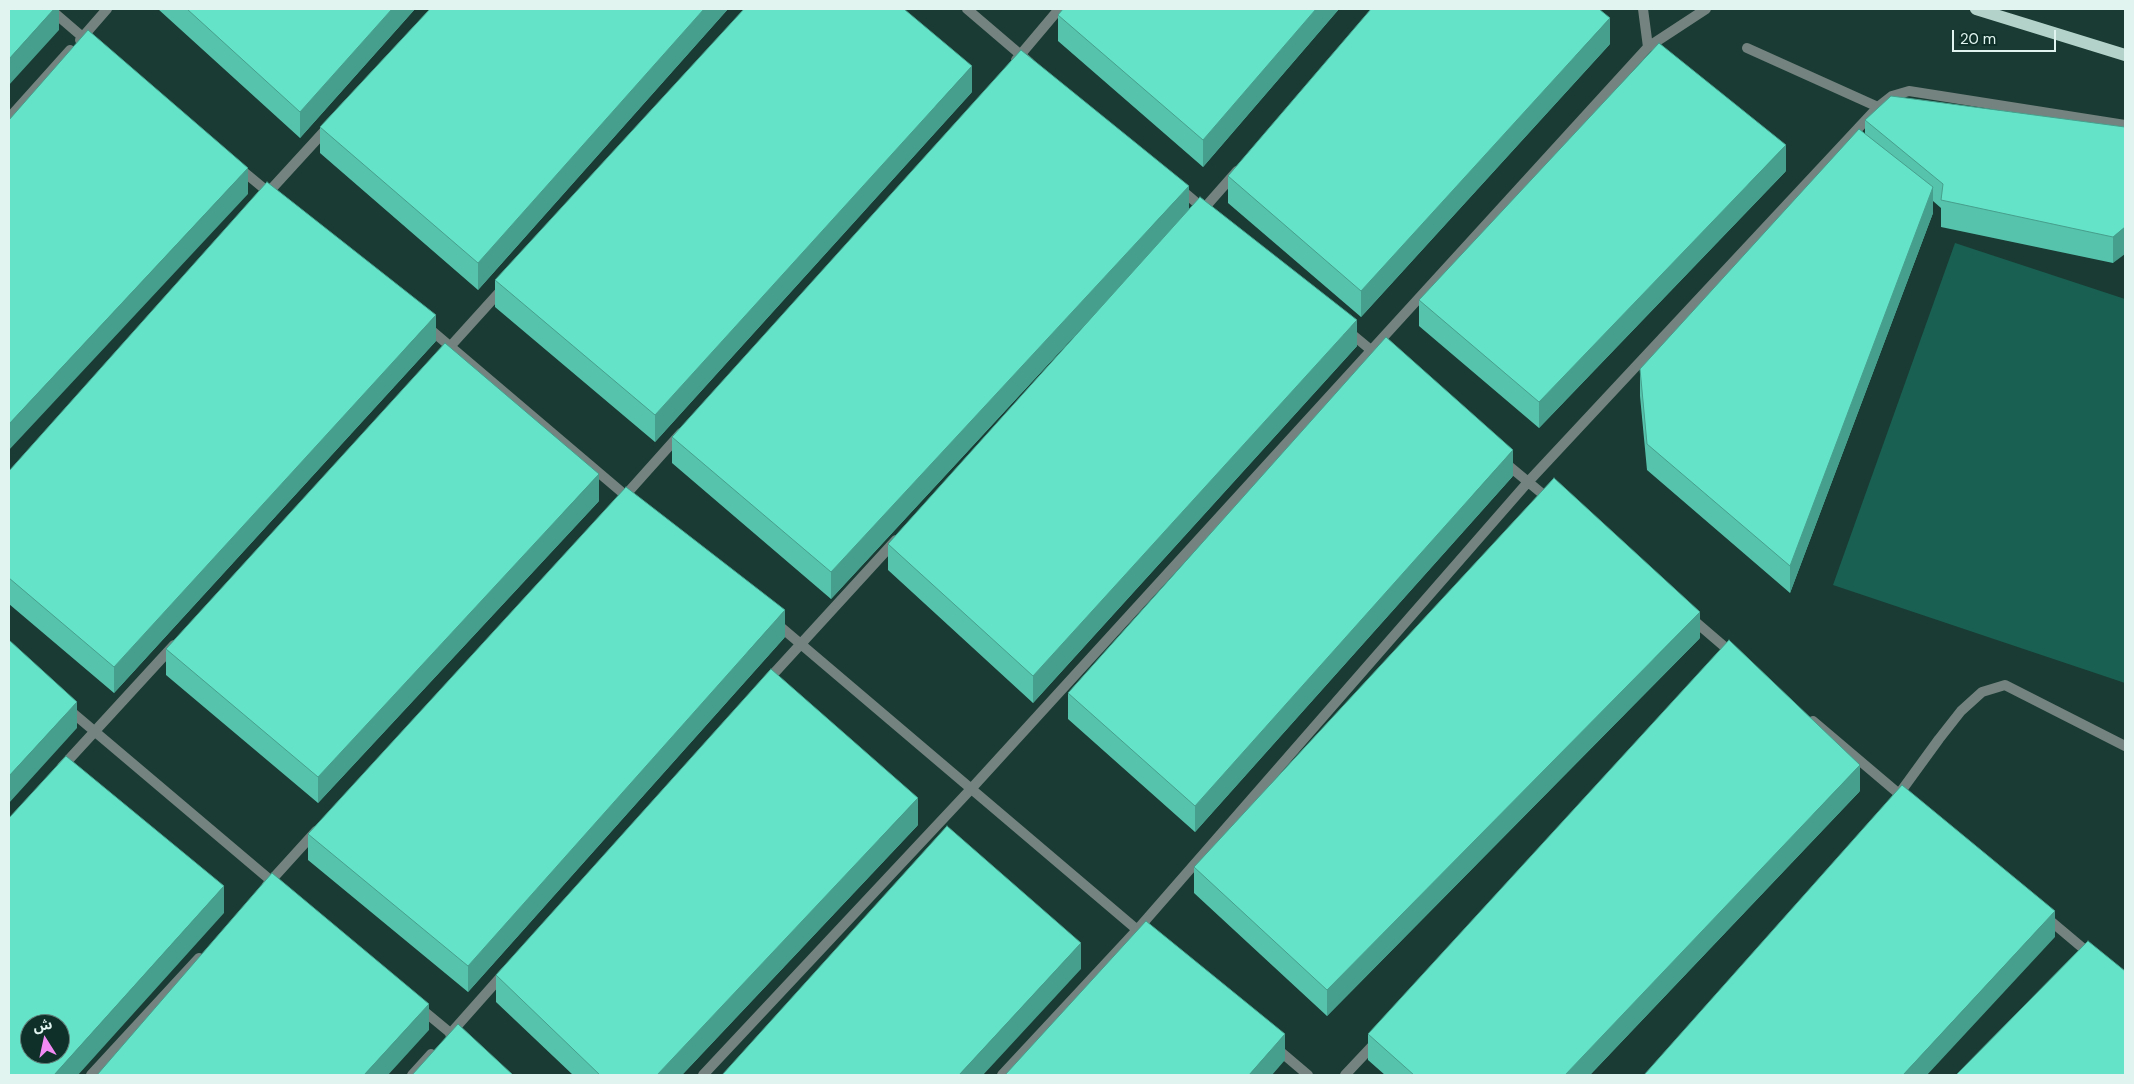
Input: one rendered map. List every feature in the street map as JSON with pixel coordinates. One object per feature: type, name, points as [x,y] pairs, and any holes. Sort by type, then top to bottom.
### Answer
[{"type":"main road","points":[[1976,9],[2125,55]]},
{"type":"street","points":[[50,9],[105,56]]},
{"type":"street","points":[[9,118],[106,9]]},
{"type":"street","points":[[967,9],[1036,68]]},
{"type":"street","points":[[1007,70],[1059,9]]},
{"type":"street","points":[[1643,9],[1648,47]]},
{"type":"street","points":[[703,1075],[971,789],[1648,47],[1706,9]]},
{"type":"street","points":[[1747,48],[1878,107]]},
{"type":"street","points":[[1002,1075],[1137,930],[1528,482],[1878,107],[1892,96],[1909,91],[2125,125]]},
{"type":"street","points":[[255,207],[336,119]]},
{"type":"street","points":[[231,161],[284,205]]},
{"type":"street","points":[[1190,224],[1208,212],[1242,165]]},
{"type":"street","points":[[1173,183],[1208,212]]},
{"type":"street","points":[[437,361],[510,280]]},
{"type":"street","points":[[420,320],[640,508]]},
{"type":"street","points":[[1340,324],[1393,368]]},
{"type":"street","points":[[612,510],[691,422]]},
{"type":"street","points":[[1498,457],[1558,507]]},
{"type":"street","points":[[761,688],[901,535]]},
{"type":"street","points":[[1685,614],[1730,656]]},
{"type":"street","points":[[770,618],[1159,949]]},
{"type":"street","points":[[55,775],[182,637]]},
{"type":"street","points":[[1896,797],[1961,711],[1982,692],[2005,685],[2125,746]]},
{"type":"street","points":[[59,701],[286,893]]},
{"type":"street","points":[[1804,713],[1896,797],[1914,806]]},
{"type":"street","points":[[258,895],[324,822]]},
{"type":"street","points":[[2042,914],[2084,956],[2103,965]]},
{"type":"street","points":[[91,1075],[204,953]]},
{"type":"street","points":[[412,1075],[510,967]]},
{"type":"street","points":[[413,1001],[444,1040],[464,1045]]},
{"type":"street","points":[[1345,1075],[1385,1032]]},
{"type":"street","points":[[1264,1037],[1308,1075]]},
{"type":"green space","points":[[1955,243],[2125,299],[2125,683],[1833,585]]},
{"type":"building","points":[[9,9],[54,9],[9,59]]},
{"type":"building","points":[[187,9],[392,9],[300,112]]},
{"type":"building","points":[[430,9],[704,9],[478,263],[320,127]]},
{"type":"building","points":[[744,9],[904,9],[972,66],[655,415],[495,280]]},
{"type":"building","points":[[1063,9],[1316,9],[1203,140],[1058,15]]},
{"type":"building","points":[[1371,9],[1599,9],[1610,18],[1361,291],[1228,176]]},
{"type":"building","points":[[88,30],[248,168],[9,424],[9,120]]},
{"type":"building","points":[[1659,43],[1786,145],[1539,402],[1419,300]]},
{"type":"building","points":[[1021,50],[1189,186],[831,572],[672,437]]},
{"type":"building","points":[[1891,96],[2125,127],[2125,227],[2113,237],[1941,200],[1943,184],[1865,120]]},
{"type":"building","points":[[1859,129],[1933,187],[1790,566],[1647,444],[1640,369]]},
{"type":"building","points":[[267,182],[436,315],[114,667],[9,578],[9,471]]},
{"type":"building","points":[[1200,197],[1357,320],[1033,676],[888,544]]},
{"type":"building","points":[[1386,337],[1513,450],[1195,806],[1068,693]]},
{"type":"building","points":[[445,343],[599,474],[318,777],[166,649]]},
{"type":"building","points":[[1554,478],[1700,612],[1327,990],[1194,867]]},
{"type":"building","points":[[626,487],[785,610],[468,966],[308,834]]},
{"type":"building","points":[[9,640],[77,702],[9,776]]},
{"type":"building","points":[[1729,640],[1860,765],[1565,1075],[1414,1075],[1368,1034]]},
{"type":"building","points":[[771,669],[918,798],[657,1075],[600,1075],[496,975]]},
{"type":"building","points":[[66,756],[224,886],[70,1057],[70,1014],[20,1014],[20,1064],[64,1064],[54,1075],[9,1075],[9,818]]},
{"type":"building","points":[[1902,785],[2055,911],[1903,1075],[1644,1075]]},
{"type":"building","points":[[947,826],[1081,943],[959,1075],[722,1075]]},
{"type":"building","points":[[272,873],[429,1004],[364,1075],[97,1075]]},
{"type":"building","points":[[1146,921],[1285,1034],[1249,1075],[1005,1075]]},
{"type":"building","points":[[2088,941],[2125,971],[2125,1075],[1956,1075]]},
{"type":"building","points":[[458,1024],[513,1075],[412,1075]]}]
